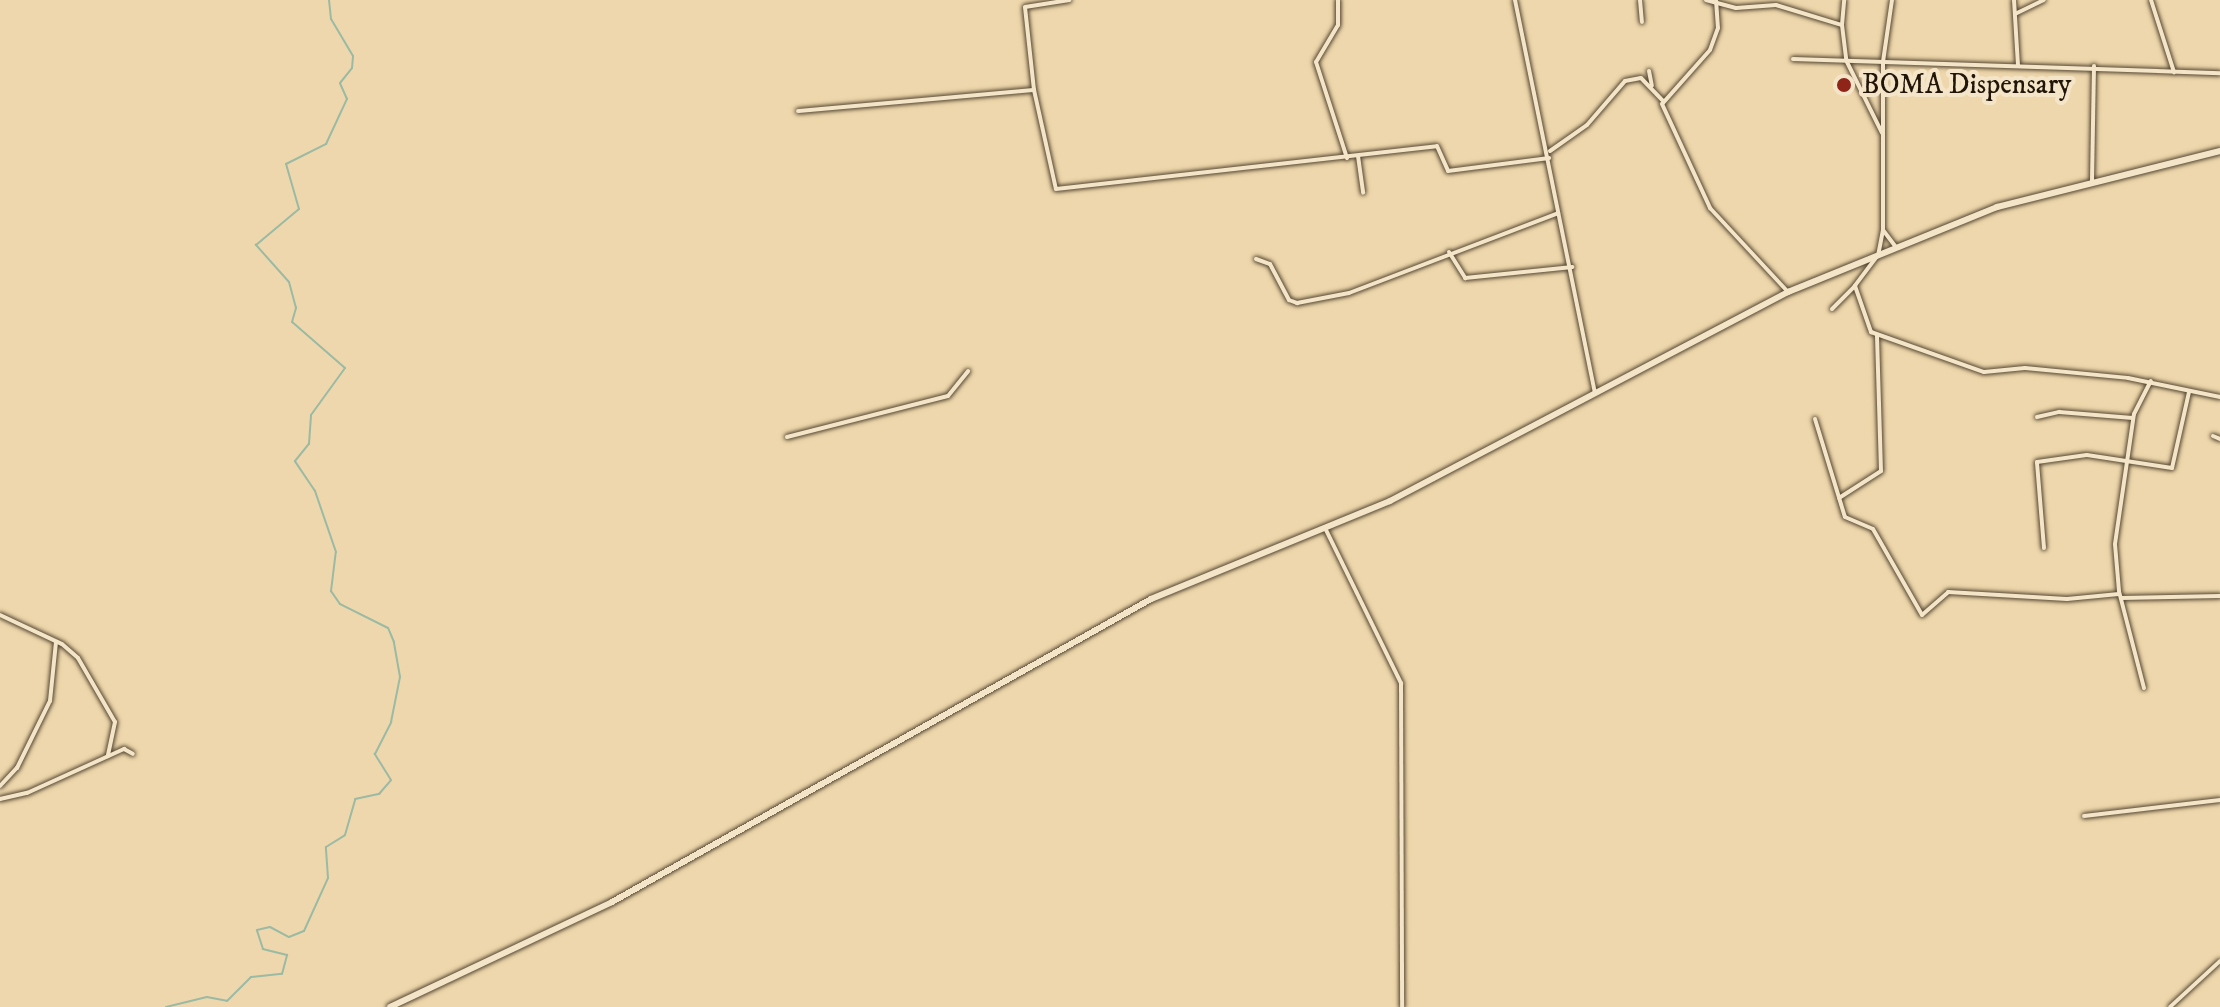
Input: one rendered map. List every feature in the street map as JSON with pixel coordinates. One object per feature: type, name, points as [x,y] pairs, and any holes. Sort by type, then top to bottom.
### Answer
[{"type":"main road","points":[[390,1007],[612,902],[1151,599],[1390,501],[1788,292],[1997,207],[2220,151]]},
{"type":"street","points":[[1069,0],[1025,7],[1034,90],[1056,189],[1437,146],[1448,171],[1549,158]]},
{"type":"street","points":[[1338,0],[1338,25],[1316,62],[1347,158]]},
{"type":"street","points":[[1515,0],[1573,269],[1575,316],[1595,393]]},
{"type":"street","points":[[1640,0],[1642,22]]},
{"type":"street","points":[[1706,0],[1776,5],[1842,25]]},
{"type":"street","points":[[1844,0],[1842,25],[1846,60],[1883,135]]},
{"type":"street","points":[[1832,309],[1855,286],[1878,255],[1883,230],[1883,62],[1892,0]]},
{"type":"street","points":[[2014,0],[2018,66]]},
{"type":"street","points":[[2015,14],[2044,0]]},
{"type":"street","points":[[2151,0],[2174,72]]},
{"type":"street","points":[[1663,101],[1695,74],[1710,50],[1718,28],[1716,1]]},
{"type":"street","points":[[1793,59],[2094,66],[2220,73]]},
{"type":"street","points":[[2092,181],[2094,66]]},
{"type":"street","points":[[1649,71],[1652,88]]},
{"type":"street","points":[[1550,151],[1587,125],[1625,81],[1641,78],[1663,101],[1710,208],[1788,292]]},
{"type":"street","points":[[798,111],[1034,90]]},
{"type":"street","points":[[1358,156],[1363,193]]},
{"type":"street","points":[[1256,259],[1270,264],[1286,296],[1297,303],[1349,293],[1559,212]]},
{"type":"street","points":[[1883,230],[1896,247]]},
{"type":"street","points":[[1449,252],[1465,278],[1583,269]]},
{"type":"street","points":[[1855,286],[1867,326],[1877,335],[1984,372],[2025,368],[2151,381],[2220,397]]},
{"type":"street","points":[[1839,498],[1881,471],[1877,335]]},
{"type":"street","points":[[787,437],[948,396],[968,371]]},
{"type":"street","points":[[2144,688],[2120,596],[2115,544],[2134,418],[2151,381]]},
{"type":"street","points":[[2044,548],[2037,462],[2087,455],[2174,466],[2190,391]]},
{"type":"street","points":[[2037,417],[2059,412],[2134,418]]},
{"type":"street","points":[[1815,419],[1845,517],[1873,529],[1922,615],[1948,592],[2067,599],[2220,596]]},
{"type":"street","points":[[2213,436],[2220,439]]},
{"type":"street","points":[[1325,527],[1401,683],[1402,1007]]},
{"type":"street","points":[[0,615],[56,642],[95,681],[115,722],[108,756]]},
{"type":"street","points":[[0,786],[17,768],[50,701],[56,642]]},
{"type":"street","points":[[0,799],[124,749],[133,754]]},
{"type":"street","points":[[2084,816],[2220,800]]},
{"type":"street","points":[[2170,1007],[2220,961]]},
{"type":"waterway","points":[[166,1007],[207,997],[227,1001],[251,977],[282,974],[287,955],[263,949],[257,930],[270,927],[289,937],[304,931],[328,878],[326,847],[345,835],[355,799],[379,794],[391,780],[375,754],[391,722],[400,677],[394,642],[388,628],[340,604],[331,591],[336,552],[315,491],[295,461],[309,444],[311,415],[345,368],[292,322],[296,308],[289,282],[256,245],[299,209],[286,164],[326,144],[347,99],[340,83],[352,68],[353,56],[331,19],[329,0]]},
{"type":"place","name":"BOMA Dispensary","points":[[1844,85]]}]
